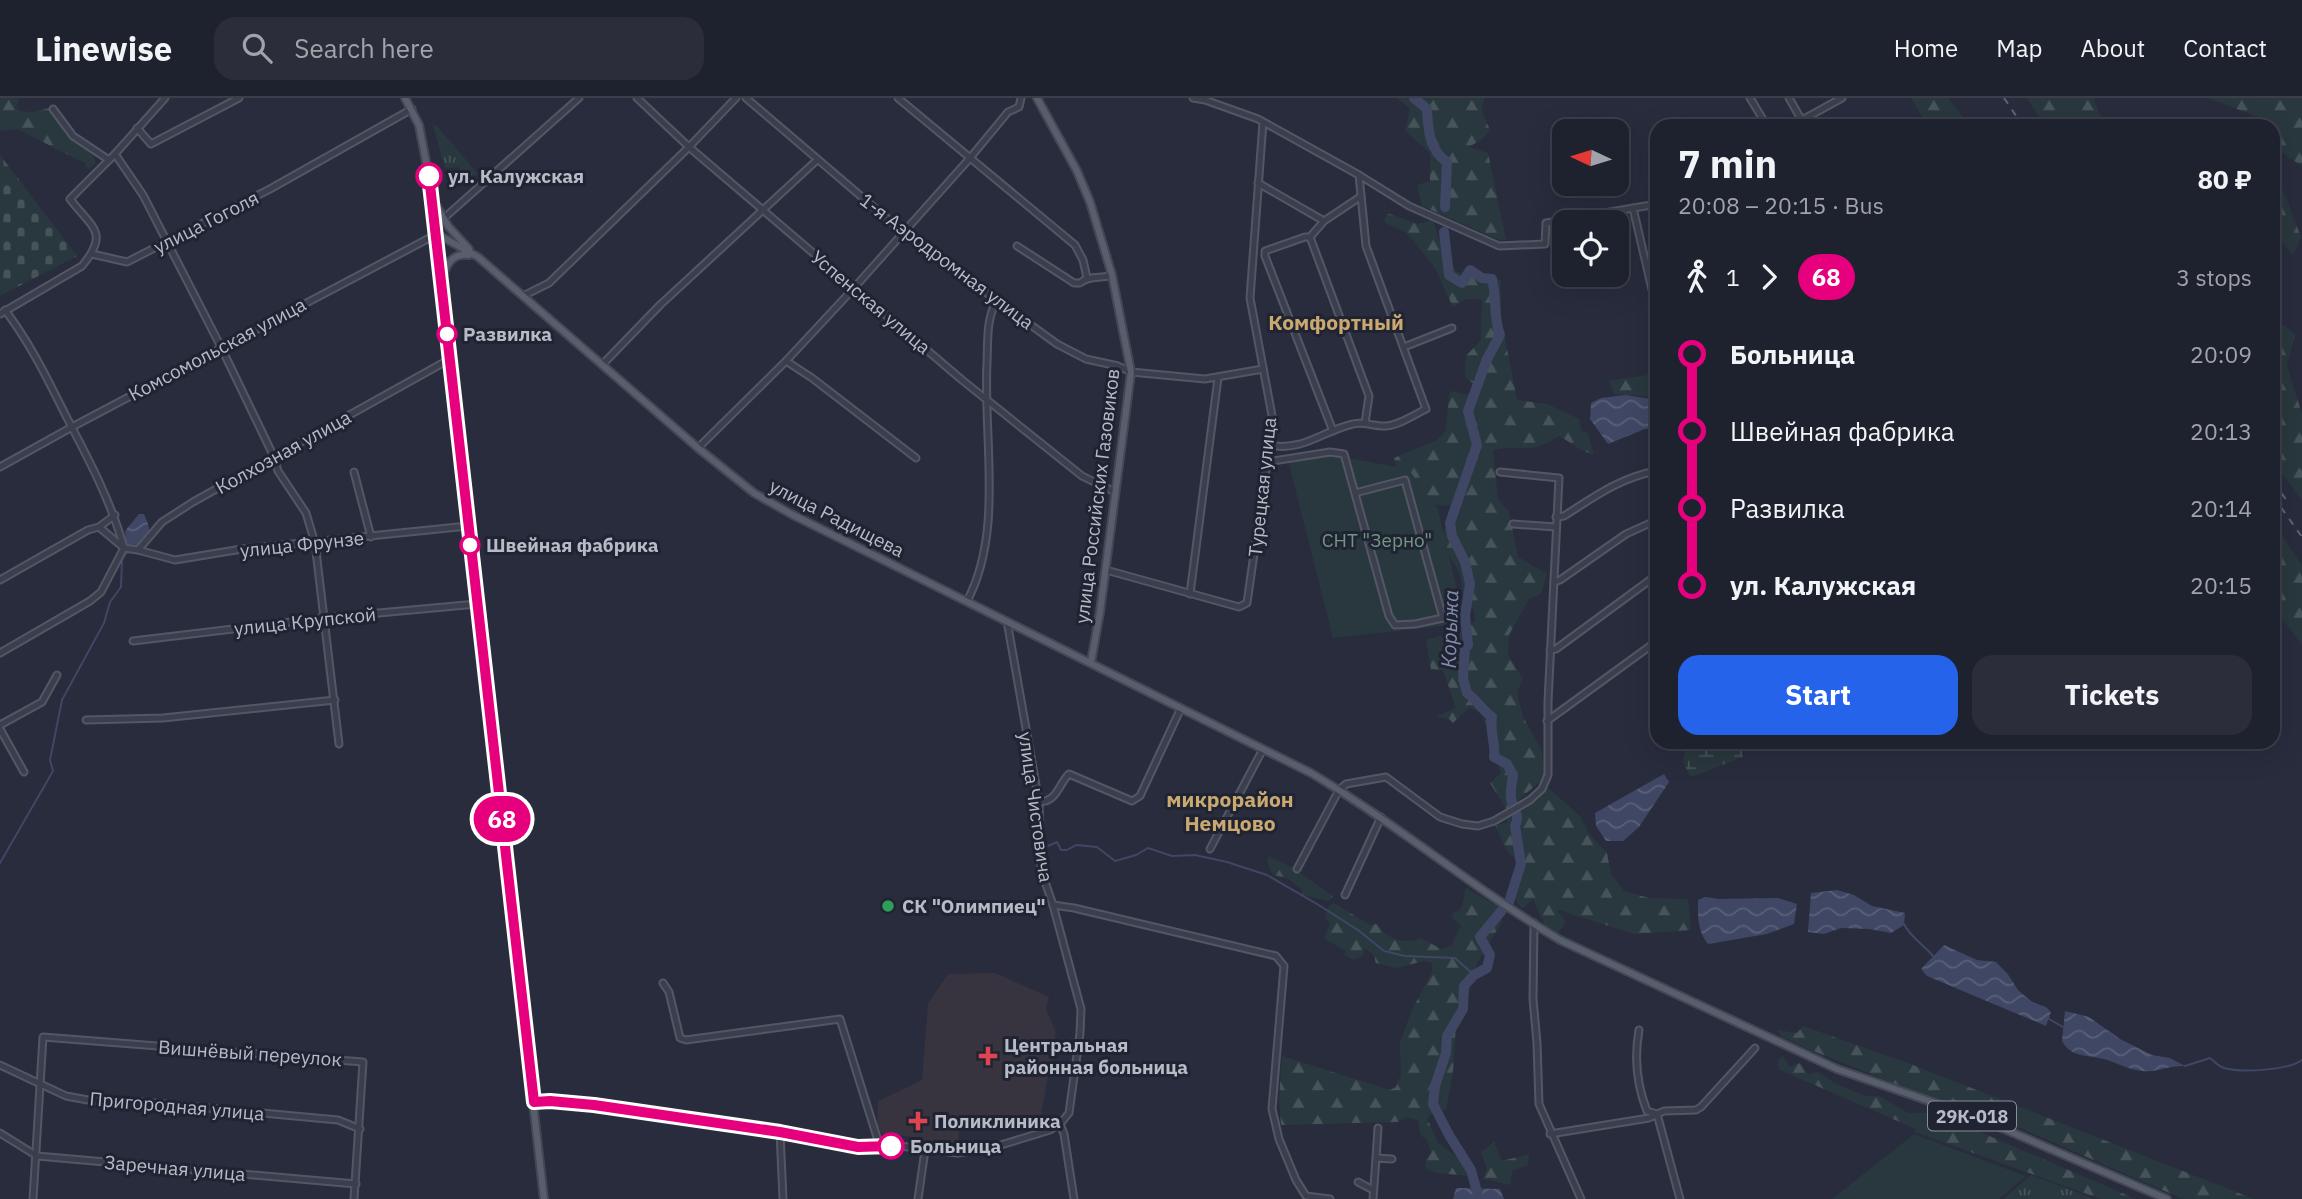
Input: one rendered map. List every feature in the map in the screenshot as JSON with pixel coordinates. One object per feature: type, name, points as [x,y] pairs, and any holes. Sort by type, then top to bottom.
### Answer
[{"type":"main road","points":[[405,98],[422,135],[433,198],[544,1199]]},
{"type":"main road","name":"улица Российских Газовиков","points":[[1037,98],[1077,171],[1090,202],[1112,275],[1131,372],[1106,570],[1091,662]]},
{"type":"main road","points":[[433,198],[443,219],[478,257]]},
{"type":"main road","name":"улица Радищева","points":[[437,234],[478,257],[698,448],[763,498],[1263,749]]},
{"type":"main road","points":[[442,285],[445,269],[454,257],[467,254],[478,257]]},
{"type":"main road","name":"29К-018","points":[[1263,749],[1339,790],[1381,817],[1560,940],[1837,1069],[1981,1119],[2167,1199]]},
{"type":"street","points":[[0,653],[101,592],[124,548],[115,515],[72,427],[25,337],[3,312],[82,266],[92,254],[97,243],[97,234],[71,198],[165,98]]},
{"type":"street","points":[[137,128],[151,144],[239,98]]},
{"type":"street","points":[[443,219],[579,98]]},
{"type":"street","name":"Успенская улица","points":[[637,98],[763,211],[985,398],[1082,476],[1115,492]]},
{"type":"street","points":[[523,296],[549,283],[736,98]]},
{"type":"street","name":"1-я Аэродромная улица","points":[[746,98],[904,233],[1057,344],[1086,359],[1118,366],[1131,372],[1205,379],[1263,369]]},
{"type":"street","points":[[898,98],[1075,244],[1083,260],[1087,278]]},
{"type":"street","points":[[698,448],[786,361],[854,288],[1008,112],[1019,107],[1021,98]]},
{"type":"street","points":[[1193,98],[1245,113],[1359,175],[1409,206],[1499,246],[1545,244],[1546,223],[1650,205]]},
{"type":"street","points":[[1750,98],[1763,119]]},
{"type":"street","points":[[1789,98],[1801,119]]},
{"type":"street","points":[[1809,119],[1842,98]]},
{"type":"street","points":[[53,109],[73,136],[109,160]]},
{"type":"street","name":"улица Гоголя","points":[[92,254],[127,262],[270,189],[412,109]]},
{"type":"street","name":"Турецкая улица","points":[[1190,594],[1239,607],[1247,603],[1272,421],[1250,298],[1263,122]]},
{"type":"street","points":[[115,154],[143,195],[221,347],[274,457],[278,471],[306,513],[315,543],[339,744]]},
{"type":"street","points":[[602,365],[660,305],[817,160]]},
{"type":"street","points":[[1269,445],[1310,443],[1355,423],[1382,427],[1392,425],[1426,409],[1366,246],[1359,175]]},
{"type":"street","points":[[1258,183],[1324,221]]},
{"type":"street","points":[[1333,431],[1265,251],[1310,237],[1324,221],[1360,197]]},
{"type":"street","points":[[1633,208],[1650,277]]},
{"type":"street","name":"Комсомольская улица","points":[[0,467],[437,234]]},
{"type":"street","points":[[1310,237],[1369,396],[1365,423]]},
{"type":"street","points":[[1017,246],[1074,283],[1080,283],[1087,278],[1112,275]]},
{"type":"street","points":[[967,601],[981,568],[986,537],[988,465],[985,398],[989,313],[997,300]]},
{"type":"street","points":[[1404,347],[1452,328]]},
{"type":"street","name":"Колхозная улица","points":[[138,550],[162,522],[450,359]]},
{"type":"street","points":[[786,361],[916,458]]},
{"type":"street","points":[[1106,570],[1190,594],[1218,377]]},
{"type":"street","points":[[1267,462],[1330,452],[1344,454],[1355,493],[1390,617],[1395,625],[1443,618],[1405,480],[1355,493]]},
{"type":"street","points":[[354,472],[371,537]]},
{"type":"street","points":[[1297,869],[1339,790],[1346,783],[1386,777],[1440,817],[1478,826],[1494,821],[1530,800],[1542,789],[1548,775],[1550,650],[1559,478],[1500,472]]},
{"type":"street","points":[[1556,517],[1564,516],[1612,485],[1650,472]]},
{"type":"street","points":[[0,580],[88,530],[99,527],[115,515]]},
{"type":"street","points":[[1554,582],[1626,534],[1650,523]]},
{"type":"street","points":[[1513,524],[1556,527]]},
{"type":"street","name":"улица Фрунзе","points":[[138,550],[175,560],[242,549],[468,526]]},
{"type":"street","points":[[99,527],[124,548],[138,550]]},
{"type":"street","points":[[1550,650],[1556,649],[1650,580]]},
{"type":"street","name":"улица Крупской","points":[[133,640],[477,604]]},
{"type":"street","name":"улица Чистовича","points":[[1007,621],[1039,802],[1041,870],[1054,905],[1081,1009],[1069,1113],[1060,1124]]},
{"type":"street","points":[[1548,721],[1650,647]]},
{"type":"street","points":[[24,772],[0,727],[42,702],[57,675]]},
{"type":"street","points":[[86,719],[163,718],[335,700]]},
{"type":"street","points":[[1039,802],[1047,802],[1057,794],[1069,774],[1132,801],[1140,796],[1181,708]]},
{"type":"street","points":[[1210,849],[1263,749]]},
{"type":"street","points":[[1345,894],[1381,817]]},
{"type":"street","points":[[1054,905],[1185,933],[1276,956],[1281,961],[1284,966],[1272,1109],[1279,1139],[1306,1198],[1330,1199]]},
{"type":"street","points":[[1534,923],[1533,999],[1539,1104],[1581,1199]]},
{"type":"street","points":[[663,983],[669,992],[680,1038],[686,1041],[840,1019],[880,1147]]},
{"type":"street","points":[[1639,1030],[1636,1072],[1640,1095],[1647,1111],[1657,1114]]},
{"type":"street","name":"Вишнёвый переулок","points":[[41,1084],[43,1037],[363,1062],[354,1199]]},
{"type":"street","points":[[1550,1134],[1649,1118],[1664,1111],[1696,1110],[1755,1048]]},
{"type":"street","name":"Пригородная улица","points":[[0,1065],[66,1096],[88,1100],[143,1102],[338,1121],[360,1129]]},
{"type":"street","points":[[33,1199],[41,1084]]},
{"type":"street","points":[[534,1102],[594,1105],[780,1132],[858,1147],[900,1146],[957,1153],[976,1152],[1049,1130],[1060,1124],[1074,1199]]},
{"type":"street","points":[[1657,1114],[1680,1199]]},
{"type":"street","points":[[1373,1199],[1378,1128]]},
{"type":"street","points":[[780,1132],[783,1199]]},
{"type":"street","name":"Заречная улица","points":[[0,1133],[37,1156],[356,1184]]},
{"type":"street","points":[[918,1199],[925,1150]]},
{"type":"street","points":[[1376,1158],[1392,1159]]},
{"type":"street","points":[[1358,1182],[1373,1190]]},
{"type":"shaded area","name":"Центральная районная больница","points":[[995,973],[1049,997],[1046,1009],[1056,1032],[1040,1121],[960,1121],[958,1143],[920,1141],[920,1138],[881,1133],[877,1128],[878,1101],[922,1080],[928,1003],[948,974]]},
{"type":"green space","points":[[0,98],[19,98],[16,107],[19,111],[33,112],[50,108],[65,134],[92,154],[96,163],[88,170],[85,162],[18,129],[0,131]]},
{"type":"green space","points":[[1397,98],[1485,98],[1481,109],[1490,130],[1469,147],[1488,153],[1506,240],[1497,239],[1422,206],[1417,185],[1430,181],[1430,153],[1405,131],[1410,108]]},
{"type":"green space","points":[[1911,98],[1948,98],[1964,119],[1938,119],[1923,118]]},
{"type":"green space","points":[[2027,98],[2093,98],[2102,119],[2040,119]]},
{"type":"green space","points":[[2208,98],[2302,98],[2302,166],[2280,152],[2280,119],[2263,119]]},
{"type":"green space","points":[[433,125],[436,125],[479,175],[460,176],[459,167],[445,168]]},
{"type":"green space","points":[[0,155],[77,256],[0,296]]},
{"type":"green space","points":[[2280,188],[2301,237],[2293,255],[2280,239]]},
{"type":"green space","points":[[1387,213],[1417,224],[1433,220],[1440,243],[1456,272],[1501,280],[1501,318],[1517,400],[1547,404],[1579,419],[1581,430],[1588,434],[1594,454],[1559,436],[1533,448],[1493,450],[1498,499],[1509,511],[1518,557],[1547,574],[1541,594],[1529,599],[1509,635],[1508,655],[1523,679],[1517,692],[1523,717],[1541,749],[1545,777],[1507,810],[1490,783],[1501,773],[1482,714],[1469,707],[1453,723],[1449,719],[1436,717],[1456,708],[1443,670],[1431,669],[1426,640],[1440,636],[1455,643],[1462,629],[1475,622],[1474,610],[1463,598],[1461,578],[1456,566],[1442,552],[1444,529],[1455,522],[1458,510],[1451,505],[1437,505],[1426,499],[1418,489],[1413,475],[1397,469],[1394,458],[1437,440],[1445,432],[1450,391],[1479,394],[1481,390],[1465,377],[1466,356],[1481,340],[1482,299],[1466,299],[1453,307],[1435,268],[1407,233],[1384,222]]},
{"type":"green space","points":[[2280,322],[2295,334],[2287,366],[2302,414],[2302,500],[2280,470]]},
{"type":"green space","points":[[1650,375],[1650,397],[1614,394],[1609,381]]},
{"type":"green space","name":"СНТ \"Зерно\"","points":[[1332,455],[1408,469],[1438,509],[1463,615],[1443,626],[1333,638],[1288,460]]},
{"type":"green space","points":[[2280,533],[2302,566],[2302,645],[2280,616]]},
{"type":"green space","points":[[1741,749],[1743,757],[1690,776],[1683,762],[1685,751]]},
{"type":"green space","points":[[1546,786],[1580,816],[1589,834],[1607,853],[1611,874],[1624,891],[1649,898],[1688,899],[1691,930],[1634,934],[1556,909],[1566,922],[1558,933],[1545,926],[1533,899],[1522,909],[1512,894],[1517,861],[1507,851],[1495,825],[1507,823],[1507,817],[1537,801]]},
{"type":"green space","points":[[1269,856],[1291,867],[1333,896],[1329,901],[1302,895],[1302,889],[1287,878],[1273,875],[1267,862]]},
{"type":"green space","points":[[1466,888],[1500,908],[1502,922],[1477,963],[1466,1004],[1456,1024],[1453,1071],[1446,1110],[1435,1111],[1427,1118],[1438,1143],[1469,1166],[1471,1176],[1437,1173],[1426,1169],[1426,1160],[1431,1153],[1427,1139],[1421,1136],[1418,1120],[1407,1117],[1397,1122],[1281,1125],[1279,1099],[1282,1056],[1390,1090],[1396,1087],[1401,1074],[1400,1042],[1412,1010],[1432,972],[1432,963],[1424,961],[1396,968],[1376,963],[1373,954],[1364,948],[1363,956],[1354,960],[1344,955],[1346,951],[1324,938],[1330,923],[1325,918],[1328,907],[1334,903],[1370,925],[1377,924],[1390,937],[1402,941],[1421,938],[1441,949],[1451,946],[1461,926],[1452,913],[1462,907]]},
{"type":"green space","points":[[1803,1026],[1913,1065],[2254,1199],[2183,1199],[2020,1128],[1893,1083],[1813,1051],[1782,1037],[1777,1030],[1797,1033]]},
{"type":"green space","points":[[1783,1056],[1790,1067],[1800,1063],[1808,1074],[1818,1072],[1836,1084],[1865,1096],[1879,1096],[1908,1113],[1936,1113],[2136,1199],[2101,1199],[1915,1132],[1916,1129],[1780,1070],[1777,1060]]},
{"type":"green space","points":[[1914,1134],[2026,1176],[1999,1199],[1832,1199]]},
{"type":"green space","points":[[1494,1142],[1502,1161],[1529,1154],[1528,1165],[1512,1171],[1510,1185],[1483,1179],[1487,1169],[1481,1152]]},
{"type":"green space","points":[[2031,1175],[2094,1199],[2003,1199]]},
{"type":"water","points":[[1626,395],[1650,399],[1650,429],[1608,444],[1590,419],[1591,403],[1601,398]]},
{"type":"water","points":[[139,514],[144,514],[149,528],[147,540],[141,544],[126,543],[125,531]]},
{"type":"water","points":[[1664,774],[1669,782],[1639,827],[1623,841],[1606,841],[1596,826],[1595,813]]},
{"type":"water","points":[[1837,890],[1854,895],[1872,906],[1905,913],[1904,925],[1891,933],[1841,928],[1824,934],[1808,932],[1811,893]]},
{"type":"water","points":[[1706,897],[1778,898],[1797,904],[1794,924],[1767,934],[1708,944],[1700,928],[1698,911],[1698,900]]},
{"type":"water","points":[[1944,945],[1977,960],[1996,962],[2018,990],[2032,1002],[2051,1012],[2046,1026],[1927,976],[1921,969]]},
{"type":"water","points":[[2065,1011],[2089,1017],[2120,1039],[2152,1055],[2170,1058],[2185,1066],[2141,1071],[2077,1054],[2062,1041]]},
{"type":"water","points":[[1456,1188],[1500,1189],[1504,1199],[1453,1199]]},
{"type":"waterway","name":"Корыжа","points":[[1414,98],[1427,109],[1433,145],[1447,162],[1445,207]]},
{"type":"waterway","name":"Корыжа","points":[[1444,232],[1449,275],[1462,283],[1470,270],[1482,278],[1492,279],[1500,335],[1487,359],[1468,411],[1477,445],[1450,523],[1452,536],[1465,562],[1470,584],[1465,616],[1468,645],[1465,649],[1463,679],[1467,693],[1492,717],[1494,757],[1507,764],[1513,775],[1511,798],[1517,815],[1515,826],[1521,864],[1509,902]]},
{"type":"waterway","points":[[0,863],[53,771],[50,760],[62,700],[104,623],[110,602],[121,587],[122,559],[128,551]]},
{"type":"waterway","points":[[1048,846],[1057,842],[1061,850],[1076,845],[1097,847],[1115,861],[1136,855],[1148,848],[1172,856],[1195,855],[1227,862],[1267,875],[1358,930],[1384,951],[1405,956],[1455,958],[1474,975]]},
{"type":"waterway","name":"Корыжа","points":[[1479,1199],[1471,1170],[1433,1104],[1435,1086],[1446,1053],[1447,1036],[1463,1009],[1464,986],[1474,975],[1487,968],[1490,955],[1480,937],[1503,909]]},
{"type":"waterway","points":[[1904,924],[1933,956]]},
{"type":"waterway","points":[[2049,1019],[2063,1027]]},
{"type":"waterway","points":[[2185,1066],[2210,1058],[2224,1068],[2253,1070],[2287,1066],[2302,1060]]},
{"type":"railway","points":[[2004,98],[2018,119]]},
{"type":"railway","points":[[2280,491],[2288,502]]},
{"type":"railway","points":[[2280,506],[2302,537]]},
{"type":"bus line","name":"68","points":[[429,176],[534,1102],[594,1105],[780,1132],[858,1147],[891,1146]]},
{"type":"place","name":"ул. Калужская","points":[[429,176]]},
{"type":"place","name":"Развилка","points":[[447,334]]},
{"type":"place","name":"Швейная фабрика","points":[[470,545]]},
{"type":"place","name":"СК \"Олимпиец\"","points":[[888,906]]},
{"type":"place","name":"Центральная районная больница","points":[[988,1056]]},
{"type":"place","name":"Поликлиника","points":[[918,1121]]},
{"type":"place","name":"Больница","points":[[891,1146]]},
{"type":"district","name":"Комфортный","points":[[1336,322]]},
{"type":"district","name":"микрорайон Немцово","points":[[1230,811]]}]
